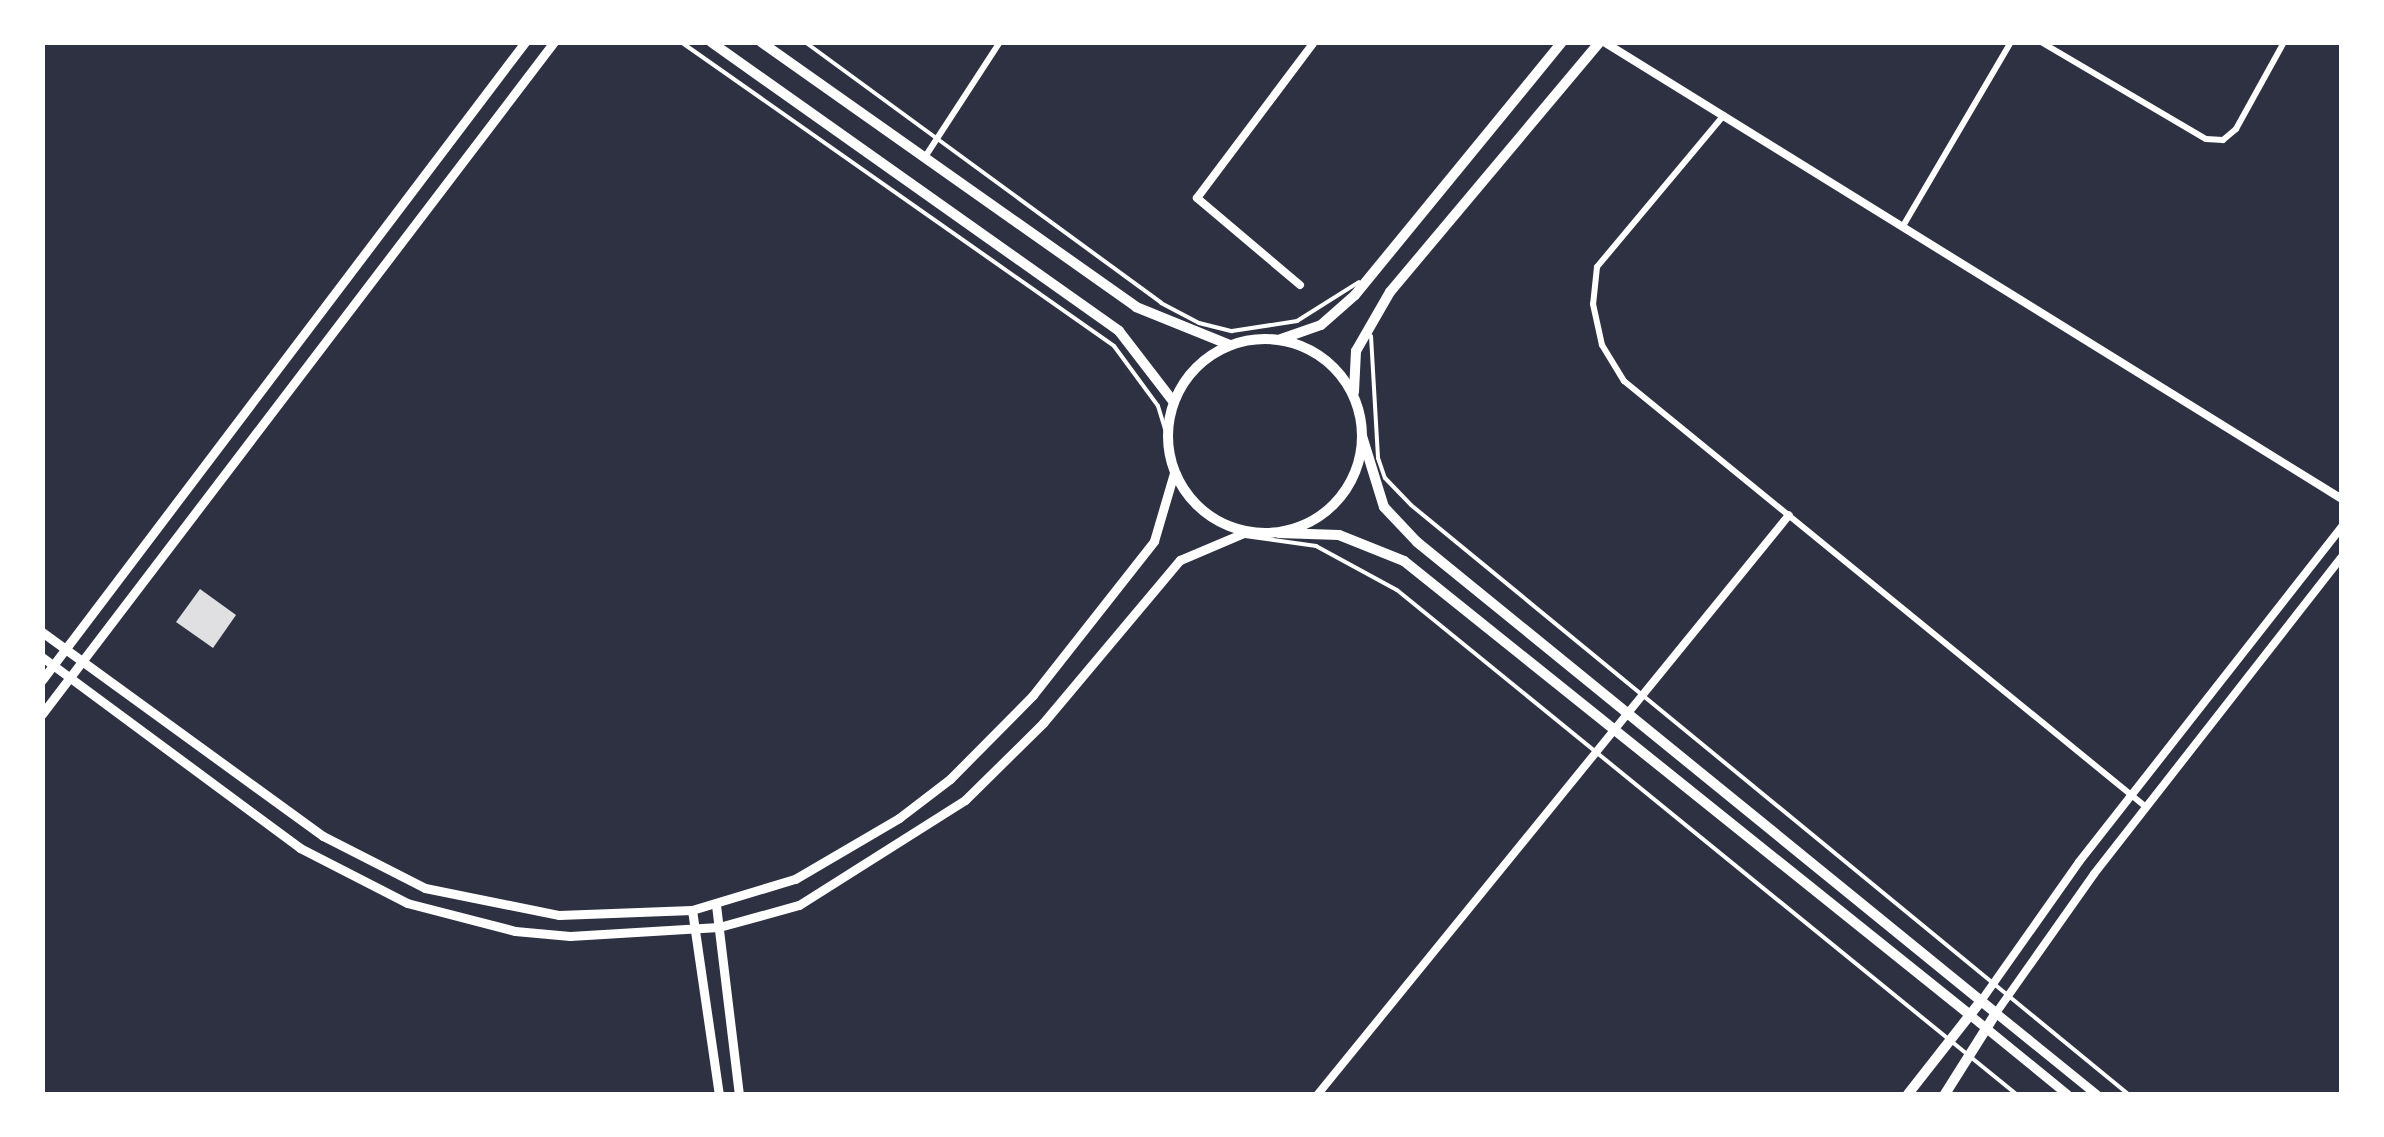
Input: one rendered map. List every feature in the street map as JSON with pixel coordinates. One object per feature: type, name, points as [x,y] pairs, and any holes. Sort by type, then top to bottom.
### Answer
[{"type":"main road","points":[[42,680],[524,42]]},
{"type":"main road","points":[[42,714],[554,42]]},
{"type":"main road","points":[[712,42],[1120,331],[1173,401]]},
{"type":"main road","points":[[761,42],[1136,307],[1230,345]]},
{"type":"main road","points":[[42,632],[323,836],[426,888],[559,915],[692,910],[795,879],[872,836],[984,748],[1154,541],[1174,472],[1167,435],[1173,401],[1201,362],[1230,345],[1280,339],[1321,325],[1375,270],[1562,42]]},
{"type":"main road","points":[[1602,42],[1372,321],[1356,351],[1354,398],[1369,470],[1399,525],[2096,1094]]},
{"type":"main road","points":[[1280,339],[1323,358],[1354,398]]},
{"type":"main road","points":[[1278,532],[1320,516],[1344,493],[1362,436]]},
{"type":"main road","points":[[1174,472],[1208,515],[1241,533]]},
{"type":"main road","points":[[42,656],[300,848],[407,903],[552,934],[719,927],[799,905],[965,800],[1043,722],[1180,560],[1241,533],[1339,535],[1404,561],[2067,1094]]},
{"type":"main road","points":[[716,905],[739,1094]]},
{"type":"main road","points":[[692,910],[719,1094]]},
{"type":"main road","points":[[1908,1094],[1981,1001]]},
{"type":"main road","points":[[1945,1094],[1990,1032],[1996,1013]]},
{"type":"street","points":[[925,158],[1000,42]]},
{"type":"street","points":[[1300,285],[1197,198],[1314,42]]},
{"type":"street","points":[[1602,42],[1725,114],[2342,499]]},
{"type":"street","points":[[1904,226],[2011,42]]},
{"type":"street","points":[[2041,42],[2206,139],[2223,140],[2236,130],[2284,42]]},
{"type":"street","points":[[1725,114],[1598,268],[1593,304],[1602,345],[1624,381],[2146,807]]},
{"type":"street","points":[[1318,1094],[1789,514]]},
{"type":"street","points":[[1981,1001],[2132,795],[2342,526]]},
{"type":"street","points":[[1996,1013],[2146,807],[2342,556]]},
{"type":"lane","points":[[681,42],[1114,346],[1158,406],[1167,435]]},
{"type":"lane","points":[[805,42],[1161,303],[1199,323],[1232,331],[1298,321],[1375,270]]},
{"type":"lane","points":[[1372,321],[1368,371],[1385,478],[1638,698],[2128,1094]]},
{"type":"lane","points":[[1241,533],[1347,558],[1397,590],[2016,1094]]},
{"type":"building","points":[[200,589],[236,615],[213,648],[176,622]]}]
